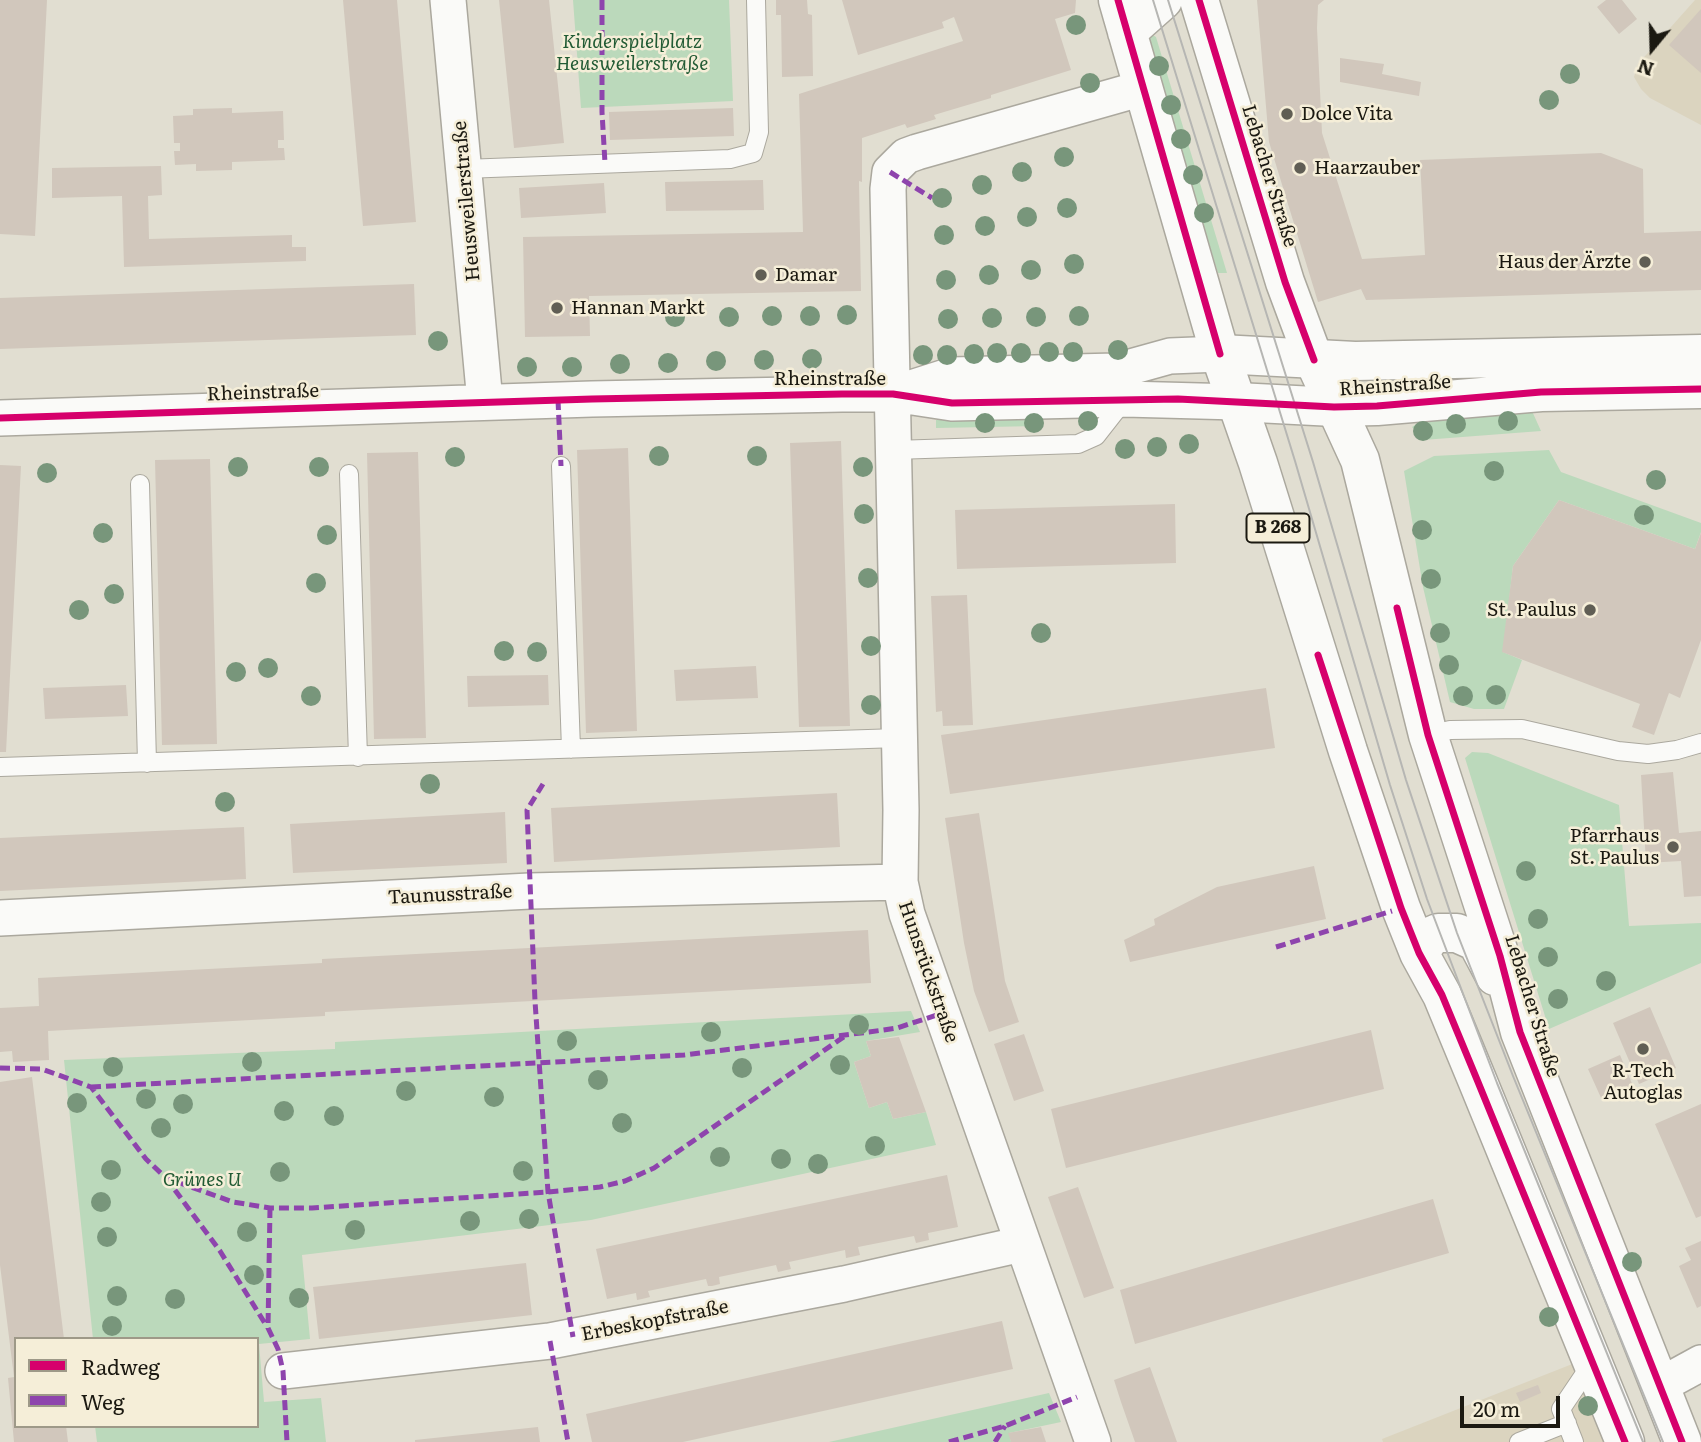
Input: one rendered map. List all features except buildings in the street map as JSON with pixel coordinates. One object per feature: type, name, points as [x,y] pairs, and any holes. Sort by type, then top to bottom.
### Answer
[{"type":"main road","points":[[1123,16],[1163,0]]},
{"type":"main road","name":"Lebacher Straße","points":[[1199,0],[1285,282],[1314,360],[1360,460],[1428,735],[1500,956],[1520,1032],[1682,1442]]},
{"type":"main road","name":"B 268","points":[[1123,16],[1220,354],[1401,908],[1419,953],[1442,995],[1463,1044],[1625,1442]]},
{"type":"main road","name":"Rheinstraße","points":[[1220,354],[1314,360],[1701,354]]},
{"type":"main road","name":"Rheinstraße","points":[[1237,402],[1334,407],[1377,406],[1541,392],[1701,389]]},
{"type":"main road","points":[[1419,953],[1431,936],[1438,933],[1457,933],[1477,942],[1488,959],[1520,1032]]},
{"type":"street","name":"Heusweilerstraße","points":[[448,0],[485,402]]},
{"type":"street","name":"Rheinstraße","points":[[893,394],[888,189],[890,172],[906,156],[1143,88]]},
{"type":"street","name":"Rheinstraße","points":[[893,394],[952,375],[1116,371],[1170,356],[1220,354]]},
{"type":"street","name":"Rheinstraße","points":[[0,418],[485,402],[893,394],[952,403],[1125,399],[1237,402]]},
{"type":"street","name":"Hunsrückstraße","points":[[893,394],[900,882],[906,914],[1093,1442]]},
{"type":"street","name":"Taunusstraße","points":[[0,918],[530,891],[900,882]]},
{"type":"street","name":"Erbeskopfstraße","points":[[283,1371],[550,1341],[844,1284],[1023,1244]]},
{"type":"street","points":[[1659,1386],[1701,1363]]},
{"type":"lane","points":[[464,169],[730,159],[753,153],[759,132],[756,0]]},
{"type":"lane","points":[[894,450],[1078,444],[1096,436],[1125,399]]},
{"type":"lane","points":[[561,466],[571,749]]},
{"type":"lane","points":[[349,474],[358,757]]},
{"type":"lane","points":[[140,484],[148,763]]},
{"type":"lane","points":[[1428,735],[1450,730],[1522,729],[1618,751],[1648,754],[1701,743]]},
{"type":"lane","points":[[0,767],[899,738]]},
{"type":"lane","points":[[1574,1442],[1561,1409],[1592,1363]]},
{"type":"lane","points":[[1519,1442],[1567,1423]]},
{"type":"shaded area","points":[[1695,0],[1701,0],[1701,125],[1650,98],[1634,77],[1638,64]]},
{"type":"shaded area","points":[[1585,1359],[1619,1442],[1383,1442],[1382,1439]]},
{"type":"green space","name":"Kinderspielplatz Heusweilerstraße","points":[[573,0],[729,0],[733,101],[581,108]]},
{"type":"green space","points":[[1151,34],[1156,37],[1227,273],[1218,273],[1147,42],[1147,36]]},
{"type":"green space","points":[[1532,411],[1541,431],[1423,440],[1412,427],[1426,418]]},
{"type":"green space","points":[[1038,417],[1038,426],[936,428],[936,420]]},
{"type":"green space","points":[[1549,450],[1561,472],[1701,523],[1695,549],[1559,500],[1513,566],[1503,652],[1522,660],[1504,709],[1474,709],[1450,702],[1423,587],[1404,471],[1434,456]]},
{"type":"green space","points":[[1472,752],[1488,753],[1619,805],[1629,926],[1701,923],[1701,963],[1549,1029],[1465,758]]},
{"type":"green space","name":"Grünes U","points":[[911,1011],[920,1032],[866,1041],[871,1056],[854,1062],[869,1108],[887,1102],[893,1119],[926,1112],[936,1145],[591,1220],[302,1255],[310,1339],[259,1344],[259,1337],[93,1337],[64,1060],[335,1049],[335,1042]]},
{"type":"green space","name":"Grünes U","points":[[259,1344],[264,1402],[321,1398],[326,1442],[97,1442],[95,1428],[259,1428]]},
{"type":"green space","points":[[1049,1393],[1061,1422],[1009,1433],[1011,1442],[829,1442]]},
{"type":"tram line","points":[[1153,0],[1295,461],[1390,785],[1427,899],[1497,1083],[1643,1442]]},
{"type":"tram line","points":[[1168,0],[1313,462],[1406,780],[1457,933],[1663,1442]]},
{"type":"marked path","points":[[602,0],[605,163]]},
{"type":"marked path","points":[[890,172],[932,198]]},
{"type":"marked path","points":[[558,400],[561,466]]},
{"type":"marked path","points":[[543,784],[527,810],[535,1001],[548,1192],[573,1337]]},
{"type":"marked path","points":[[1276,947],[1392,911]]},
{"type":"marked path","points":[[91,1087],[684,1055],[897,1028],[943,1013]]},
{"type":"marked path","points":[[0,1068],[42,1069],[91,1087],[146,1159],[166,1178],[233,1202],[270,1208],[312,1208],[548,1192],[600,1187],[625,1181],[654,1168],[845,1036]]},
{"type":"marked path","points":[[166,1178],[220,1251],[266,1325]]},
{"type":"marked path","points":[[270,1208],[268,1328],[278,1349],[283,1371],[287,1442]]},
{"type":"marked path","points":[[550,1341],[568,1442]]},
{"type":"marked path","points":[[949,1442],[1005,1426],[1077,1397]]},
{"type":"marked path","points":[[995,1442],[1005,1426]]},
{"type":"cycle path","points":[[1118,0],[1220,354]]},
{"type":"cycle path","points":[[1199,0],[1285,282],[1314,360]]},
{"type":"cycle path","points":[[0,418],[592,399],[842,394],[893,394],[952,403],[1178,399],[1334,407],[1377,406],[1541,392],[1701,389]]},
{"type":"cycle path","points":[[1397,608],[1428,735],[1500,956],[1520,1032],[1682,1442]]},
{"type":"cycle path","points":[[1318,655],[1401,908],[1419,953],[1442,995],[1625,1442]]},
{"type":"place","name":"Dolce Vita","points":[[1287,114]]},
{"type":"place","name":"Haarzauber","points":[[1300,168]]},
{"type":"place","name":"Haus der Ärzte","points":[[1645,262]]},
{"type":"place","name":"Damar","points":[[761,275]]},
{"type":"place","name":"Hannan Markt","points":[[557,308]]},
{"type":"place","name":"St. Paulus","points":[[1590,610]]},
{"type":"place","name":"Pfarrhaus St. Paulus","points":[[1673,847]]},
{"type":"place","name":"R-Tech Autoglas","points":[[1643,1049]]}]
